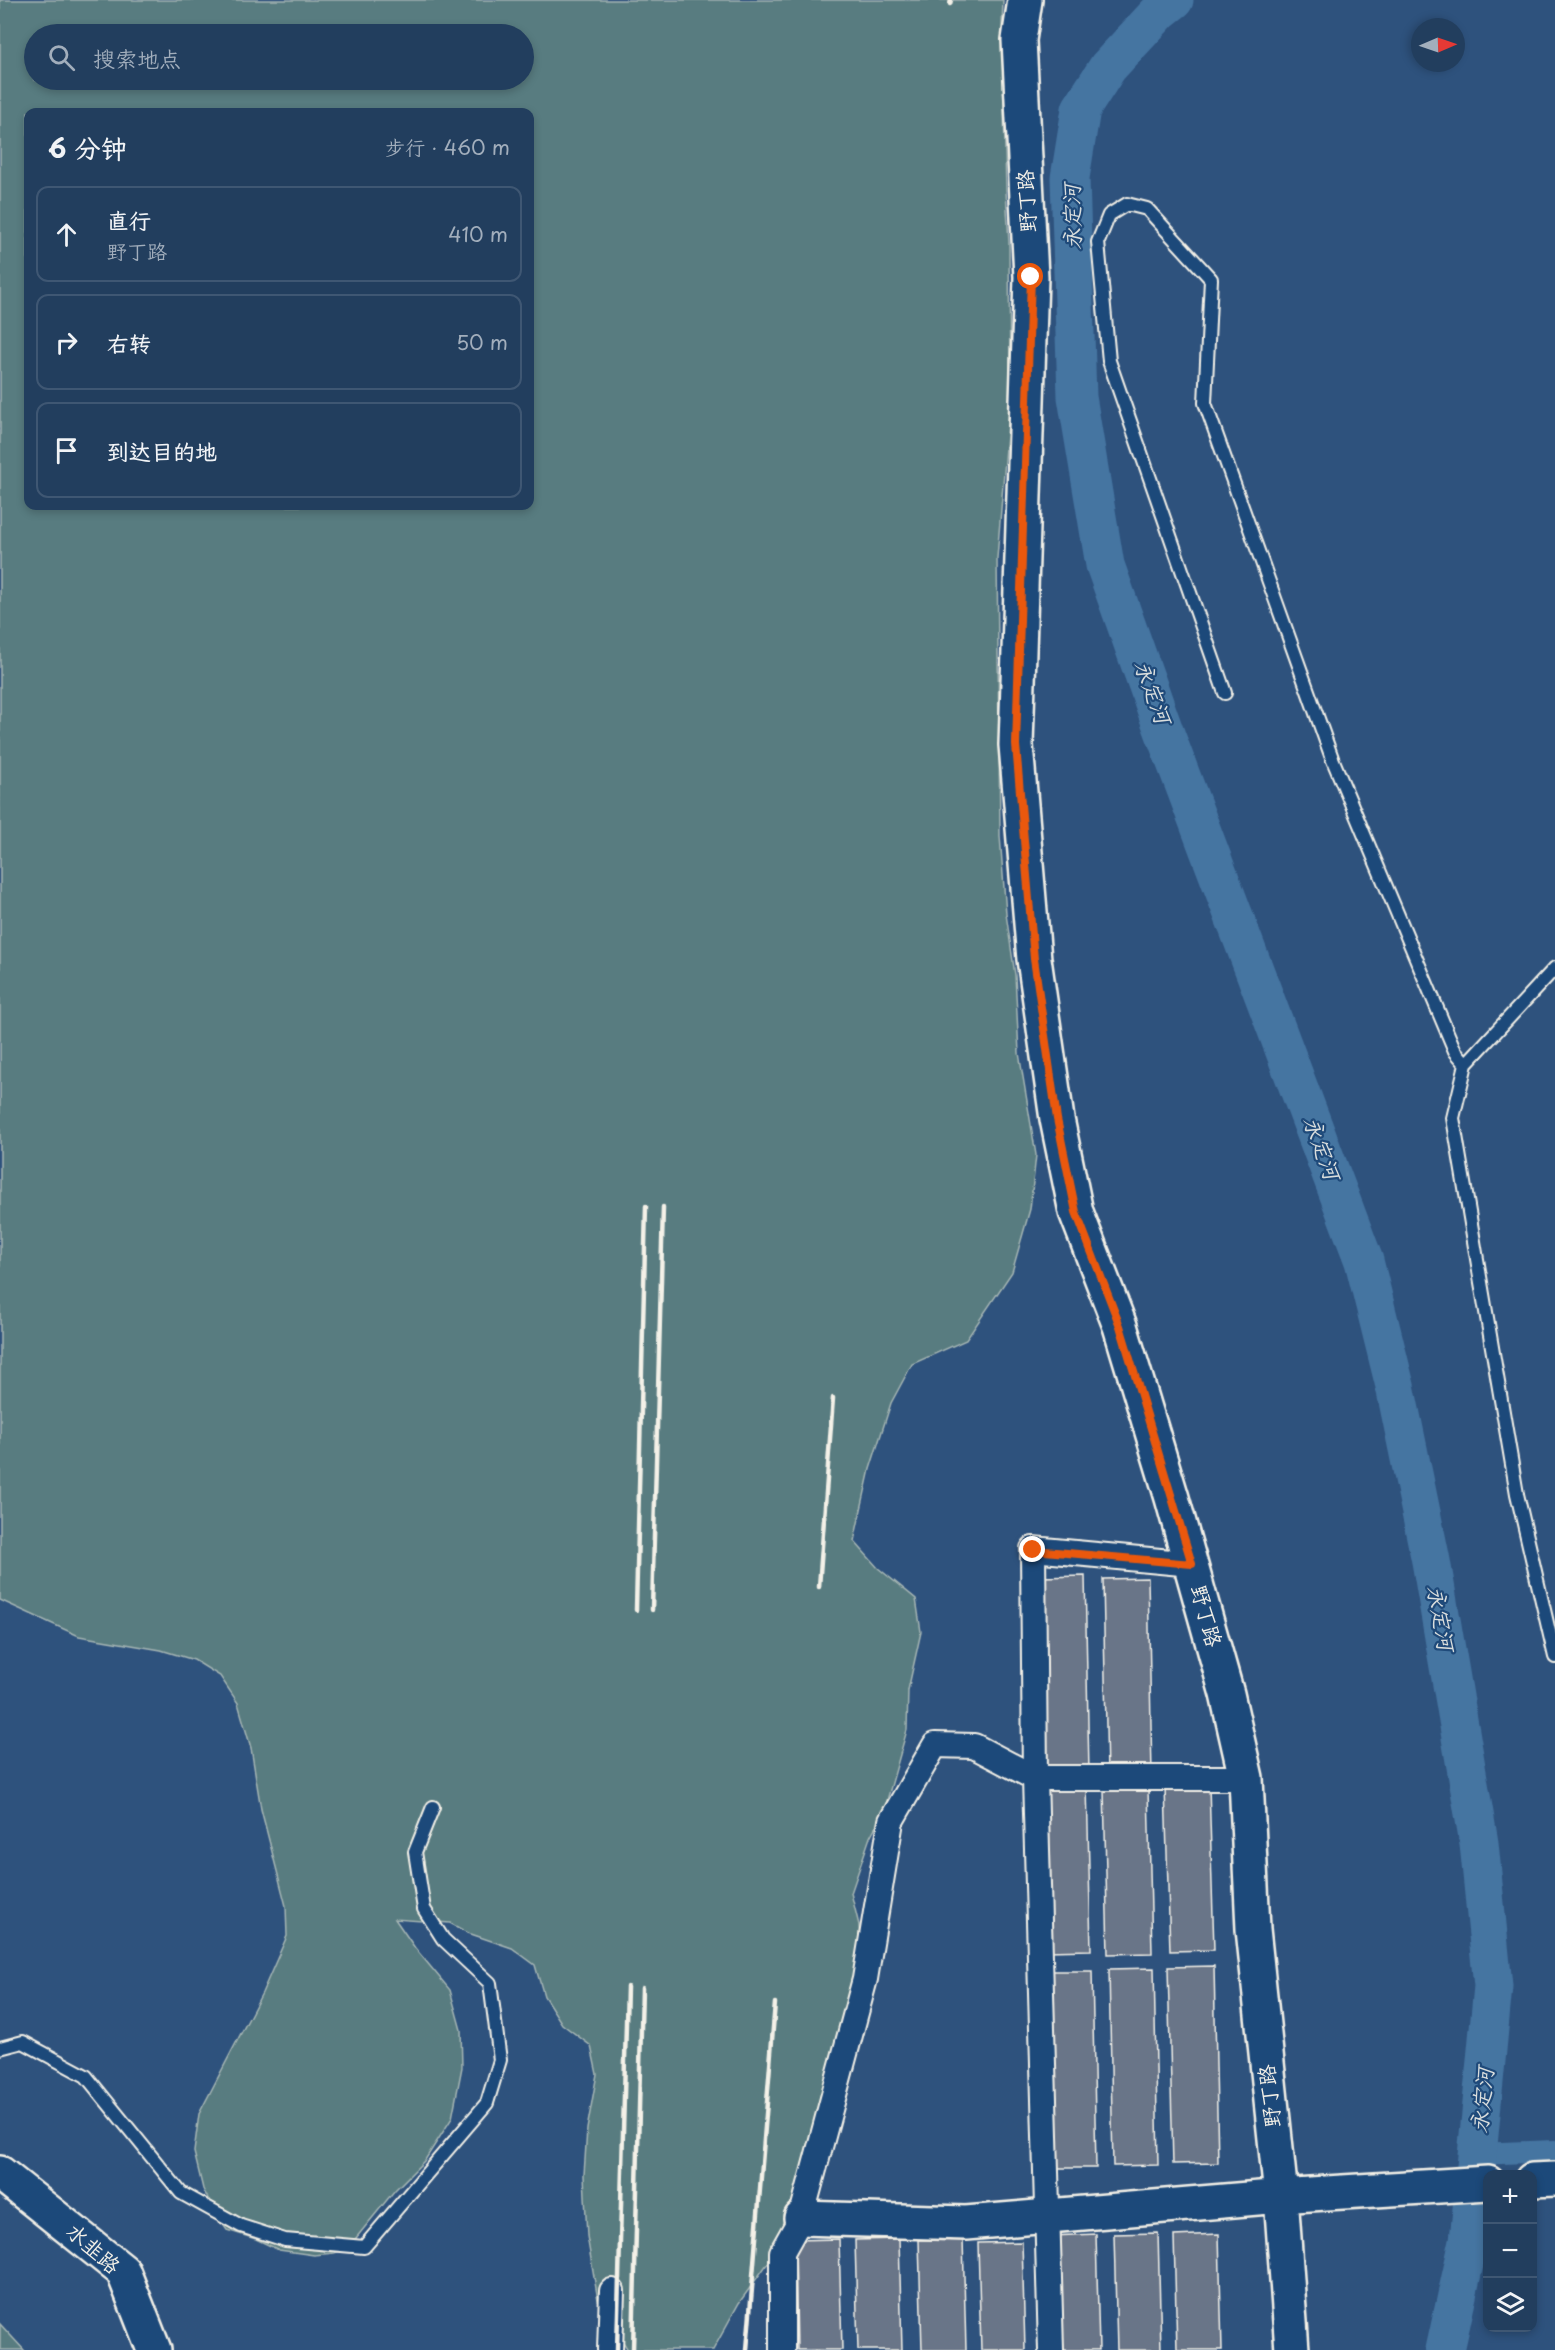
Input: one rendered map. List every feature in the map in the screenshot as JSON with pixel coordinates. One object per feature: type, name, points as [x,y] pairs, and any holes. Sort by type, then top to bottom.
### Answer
[{"type":"main road","name":"野丁路","points":[[1025,0],[1019,40],[1031,277],[1016,745],[1034,959],[1057,1119],[1076,1212],[1120,1326],[1192,1564],[1227,1694],[1246,1778],[1253,1929],[1288,2195],[1292,2350]]},
{"type":"main road","name":"水韭路","points":[[0,2173],[123,2271],[154,2350]]},
{"type":"main road","points":[[1537,2180],[1555,2179]]},
{"type":"main road","points":[[801,2218],[966,2223],[1288,2195],[1483,2183]]},
{"type":"street","points":[[1051,2350],[1035,1778],[1033,1550],[1192,1564]]},
{"type":"street","points":[[782,2350],[782,2252],[801,2218],[865,1979],[891,1821],[935,1745],[974,1746],[1035,1778],[1246,1778]]},
{"type":"street","points":[[610,2350],[612,2291]]},
{"type":"lane","points":[[1225,693],[1109,361],[1098,242],[1109,215],[1127,204],[1147,209],[1211,279],[1205,403],[1332,758],[1455,1052],[1466,1064]]},
{"type":"lane","points":[[1555,968],[1466,1064],[1453,1118],[1517,1494],[1555,1657]]},
{"type":"lane","points":[[0,2048],[23,2042],[86,2076],[181,2193],[241,2226],[285,2240],[364,2247],[487,2103],[500,2060],[490,1983],[443,1938],[424,1909],[414,1852],[433,1807]]},
{"type":"green space","points":[[0,0],[1003,0],[1010,398],[997,558],[1000,836],[1006,914],[1015,975],[1019,1053],[1036,1155],[1030,1209],[1012,1272],[966,1340],[912,1364],[891,1403],[870,1469],[854,1541],[878,1568],[916,1599],[921,1632],[908,1690],[907,1730],[884,1811],[870,1837],[851,1893],[859,1925],[860,1958],[793,2211],[770,2260],[739,2303],[713,2350],[628,2350],[598,2300],[587,2236],[584,2175],[587,2129],[597,2074],[591,2046],[562,2024],[544,1996],[535,1965],[512,1948],[468,1933],[450,1923],[395,1919],[415,1948],[450,1990],[461,2030],[462,2067],[452,2118],[425,2160],[395,2190],[347,2249],[314,2255],[279,2250],[256,2239],[227,2230],[203,2189],[194,2152],[199,2114],[262,1993],[287,1936],[286,1906],[261,1809],[251,1748],[238,1703],[220,1676],[194,1660],[161,1650],[79,1636],[0,1600]]},
{"type":"green space","points":[[0,2324],[24,2350],[0,2350]]},
{"type":"building","points":[[1085,1576],[1089,1773],[1044,1774],[1040,1577]]},
{"type":"building","points":[[1148,1578],[1152,1775],[1107,1775],[1103,1579]]},
{"type":"building","points":[[1087,1786],[1091,1950],[1047,1951],[1043,1787]]},
{"type":"building","points":[[1209,1786],[1214,1950],[1170,1951],[1165,1787]]},
{"type":"building","points":[[1148,1788],[1152,1953],[1108,1954],[1104,1790]]},
{"type":"building","points":[[1214,1966],[1218,2163],[1173,2164],[1168,1967]]},
{"type":"building","points":[[1154,1968],[1158,2165],[1113,2166],[1109,1969]]},
{"type":"building","points":[[1047,1971],[1092,1971],[1096,2168],[1051,2168]]},
{"type":"building","points":[[1158,2233],[1161,2350],[1117,2350],[1114,2234]]},
{"type":"building","points":[[1096,2234],[1099,2350],[1055,2350],[1052,2236]]},
{"type":"building","points":[[1219,2234],[1222,2350],[1177,2350],[1174,2236]]},
{"type":"building","points":[[839,2239],[842,2350],[797,2350],[795,2240]]},
{"type":"building","points":[[899,2239],[902,2350],[858,2350],[855,2240]]},
{"type":"building","points":[[963,2239],[966,2350],[922,2350],[919,2240]]},
{"type":"building","points":[[1022,2242],[1025,2350],[981,2350],[978,2243]]},
{"type":"waterway","name":"永定河","points":[[1174,0],[1160,11],[1108,67],[1081,109],[1070,178],[1077,397],[1105,565],[1164,731],[1364,1261],[1395,1386],[1431,1561],[1479,1843],[1493,1986],[1469,2241],[1445,2350]]},
{"type":"waterway","points":[[1477,2154],[1555,2151]]},
{"type":"railway","points":[[950,4],[951,0]]},
{"type":"railway","points":[[636,1610],[646,1206]]},
{"type":"railway","points":[[652,1610],[663,1207]]},
{"type":"railway","points":[[819,1587],[833,1398]]},
{"type":"railway","points":[[617,2350],[627,1987]]},
{"type":"railway","points":[[633,2350],[642,1988]]},
{"type":"railway","points":[[747,2350],[775,2003]]},
{"type":"route","points":[[1031,277],[1016,745],[1034,959],[1045,1022],[1057,1119],[1076,1212],[1120,1326],[1192,1564],[1033,1550]]}]
